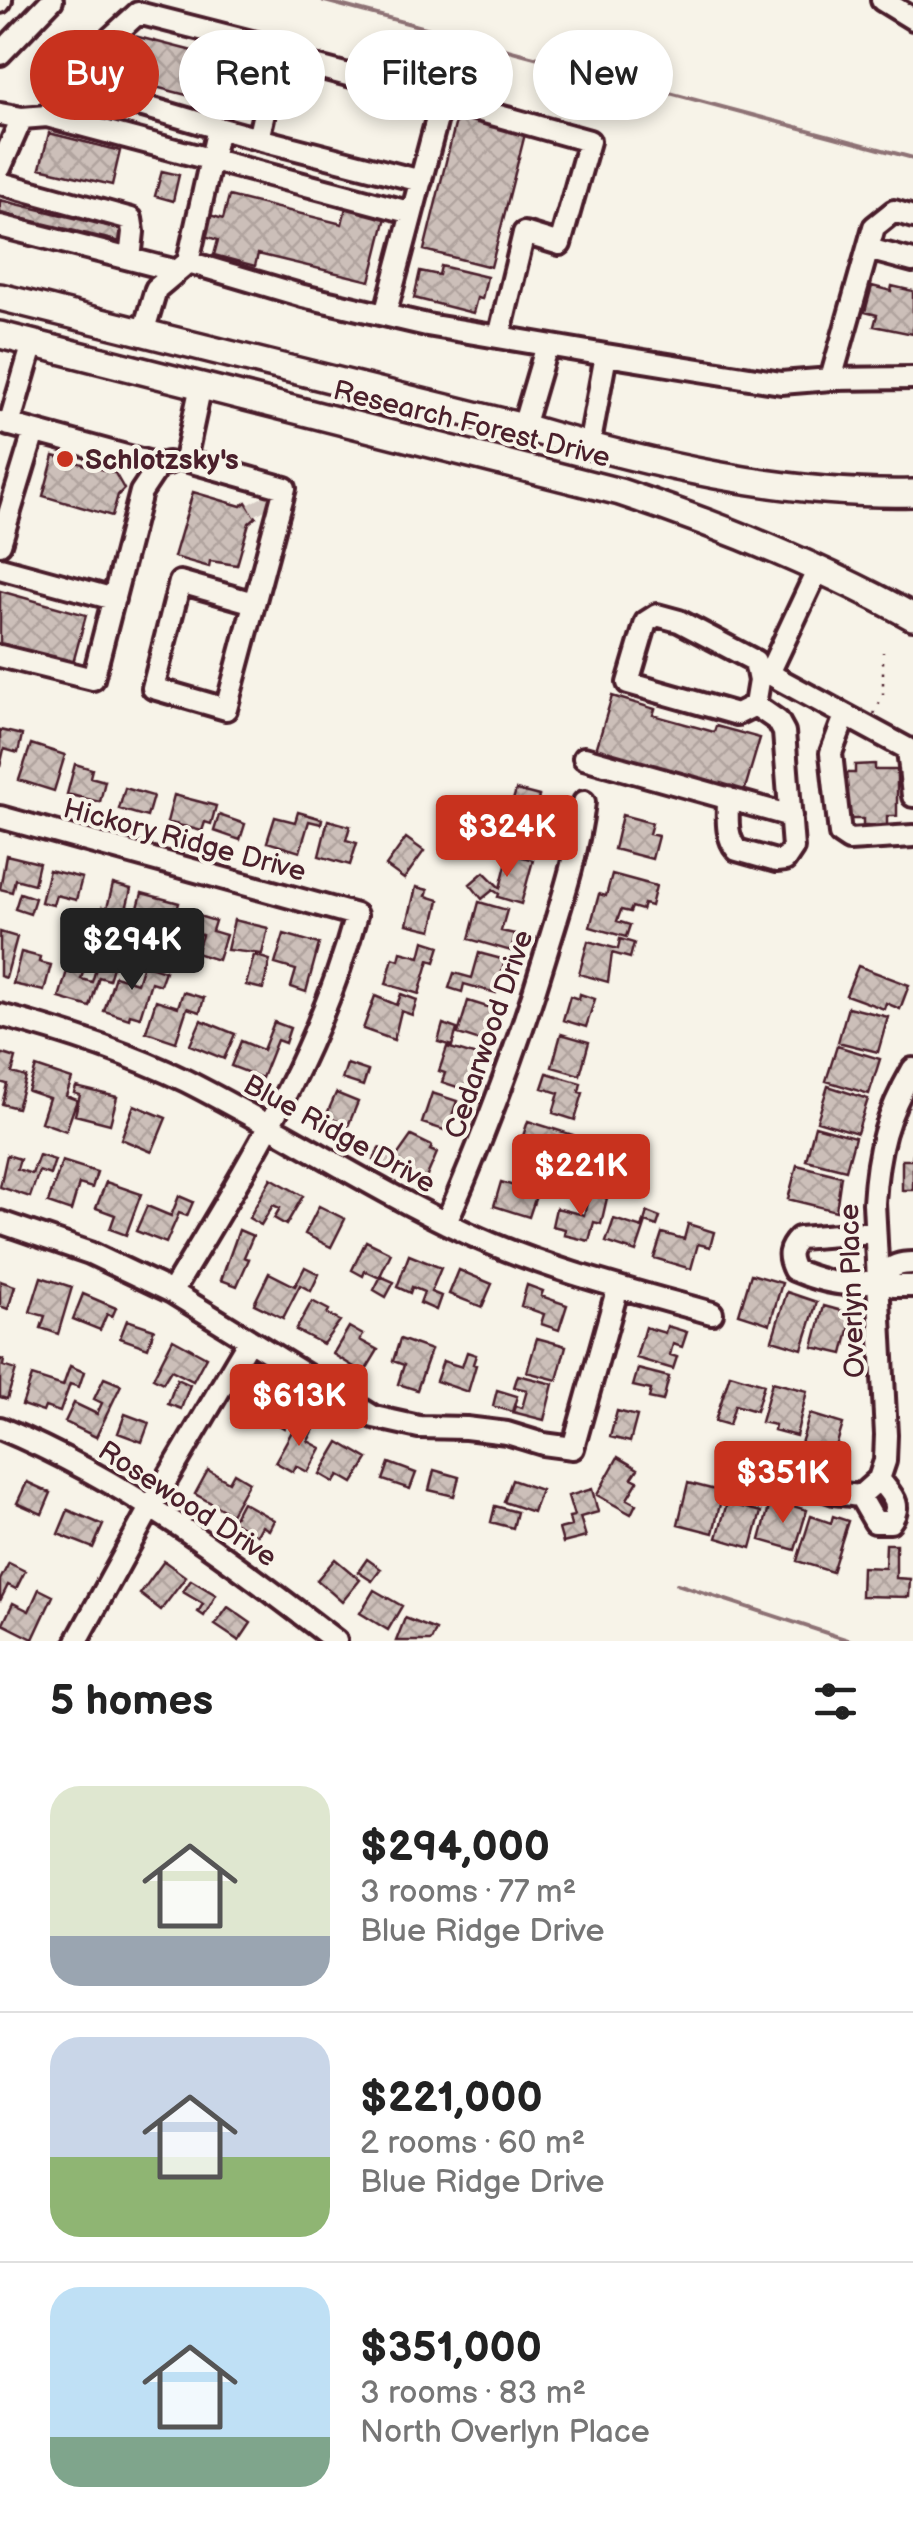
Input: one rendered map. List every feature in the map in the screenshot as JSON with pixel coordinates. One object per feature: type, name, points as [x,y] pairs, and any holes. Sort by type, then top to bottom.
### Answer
[{"type":"main road","name":"Research Forest Drive","points":[[0,297],[523,427],[589,447],[732,477],[806,487],[913,493]]},
{"type":"main road","name":"Research Forest Drive","points":[[0,335],[557,475],[706,520],[818,569],[913,617]]},
{"type":"main road","points":[[201,385],[216,371],[247,359]]},
{"type":"main road","points":[[557,475],[589,447]]},
{"type":"street","points":[[0,54],[52,0]]},
{"type":"street","points":[[882,0],[913,19]]},
{"type":"street","points":[[119,30],[138,13],[204,30]]},
{"type":"street","points":[[159,111],[420,181]]},
{"type":"street","points":[[0,114],[30,117]]},
{"type":"street","points":[[0,168],[22,118]]},
{"type":"street","points":[[61,120],[412,213]]},
{"type":"street","points":[[258,139],[262,120]]},
{"type":"street","points":[[385,316],[437,120]]},
{"type":"street","points":[[499,337],[524,233],[560,244],[589,141],[513,120]]},
{"type":"street","points":[[143,333],[156,289],[182,267],[218,128]]},
{"type":"street","points":[[299,184],[307,152]]},
{"type":"street","points":[[0,183],[131,219],[130,259]]},
{"type":"street","points":[[830,379],[874,227],[894,211],[913,217]]},
{"type":"street","points":[[0,226],[385,316],[547,345],[781,382],[913,378]]},
{"type":"street","points":[[868,249],[913,261]]},
{"type":"street","points":[[33,343],[4,423],[159,465],[185,460],[285,488],[226,709],[153,688],[180,582],[254,603]]},
{"type":"street","points":[[523,427],[547,345]]},
{"type":"street","points":[[589,447],[606,354]]},
{"type":"street","points":[[185,460],[201,385]]},
{"type":"street","points":[[0,544],[34,432]]},
{"type":"street","points":[[0,656],[94,678],[141,492],[159,465]]},
{"type":"street","points":[[246,478],[274,532]]},
{"type":"street","points":[[0,568],[114,599]]},
{"type":"street","points":[[818,569],[764,670],[755,705],[737,714],[628,683],[646,622],[657,614],[679,622],[755,661],[764,670],[775,678],[908,749],[913,796]]},
{"type":"street","points":[[728,798],[728,834],[733,846],[776,861],[784,860],[793,848],[782,725],[755,705]]},
{"type":"street","points":[[846,716],[831,752],[840,834],[849,840],[913,836]]},
{"type":"street","points":[[584,758],[790,816]]},
{"type":"street","name":"Cedarwood Drive","points":[[446,1222],[489,1123],[525,1022],[568,881],[584,802]]},
{"type":"street","name":"Hickory Ridge Drive","points":[[0,817],[356,915],[328,1008],[271,1126]]},
{"type":"street","name":"Blue Ridge Drive","points":[[0,1015],[120,1052],[271,1126],[370,1184],[532,1260],[712,1313]]},
{"type":"street","name":"Overlyn Place","points":[[860,1496],[876,1522],[890,1522],[897,1513],[897,1502],[879,1479],[885,1461],[886,1435],[874,1203],[880,1143],[913,1069]]},
{"type":"street","points":[[172,1292],[271,1126]]},
{"type":"street","points":[[0,1222],[90,1254],[172,1292],[358,1410],[388,1423],[508,1433],[572,1448],[618,1287]]},
{"type":"street","points":[[875,1232],[799,1238],[790,1247],[788,1259],[794,1270],[808,1276],[857,1286],[877,1278],[895,1263],[913,1262]]},
{"type":"street","points":[[877,1278],[894,1286],[913,1286]]},
{"type":"street","points":[[77,1641],[249,1340]]},
{"type":"street","name":"Rosewood Drive","points":[[0,1428],[74,1461],[151,1506],[226,1556],[336,1641]]},
{"type":"street","points":[[748,1463],[834,1493],[860,1496],[879,1479]]},
{"type":"path","points":[[867,728],[883,696],[883,652]]},
{"type":"building","points":[[159,42],[179,48],[179,93],[159,88]]},
{"type":"building","points":[[456,120],[525,134],[491,267],[424,250]]},
{"type":"building","points":[[49,133],[120,151],[112,185],[40,168]]},
{"type":"building","points":[[162,171],[179,175],[173,201],[155,196]]},
{"type":"building","points":[[229,196],[342,224],[346,207],[386,217],[370,281],[258,254],[255,266],[214,255],[218,240],[205,236],[210,215],[223,219]]},
{"type":"building","points":[[0,200],[124,230],[121,242],[0,213]]},
{"type":"building","points":[[441,266],[487,277],[482,299],[477,298],[473,313],[414,298],[420,271],[439,275]]},
{"type":"building","points":[[872,286],[913,291],[913,334],[874,326],[877,315],[865,312]]},
{"type":"building","points":[[54,456],[115,473],[124,489],[118,495],[112,516],[43,496]]},
{"type":"building","points":[[193,492],[241,506],[246,502],[256,517],[249,523],[237,565],[210,561],[209,567],[174,557]]},
{"type":"building","points":[[0,591],[86,615],[73,663],[0,643]]},
{"type":"building","points":[[612,696],[655,709],[653,715],[714,732],[716,726],[760,738],[744,792],[596,750]]},
{"type":"building","points":[[0,730],[22,735],[18,753],[4,749],[0,767]]},
{"type":"building","points":[[31,744],[65,755],[54,791],[19,780]]},
{"type":"building","points":[[75,764],[92,769],[90,777],[105,781],[100,802],[67,794]]},
{"type":"building","points":[[875,764],[875,770],[897,770],[897,816],[887,816],[887,838],[863,838],[863,819],[840,819],[840,773],[855,773],[855,765]]},
{"type":"building","points":[[125,788],[153,796],[147,817],[119,809]]},
{"type":"building","points":[[516,790],[539,796],[537,804],[542,806],[537,825],[508,817]]},
{"type":"building","points":[[174,795],[216,806],[211,824],[205,822],[202,831],[167,822]]},
{"type":"building","points":[[298,812],[322,819],[321,824],[309,821],[300,852],[267,842],[275,817],[295,822]]},
{"type":"building","points":[[219,815],[245,824],[240,840],[214,831]]},
{"type":"building","points":[[622,815],[652,823],[649,834],[658,836],[652,859],[614,849]]},
{"type":"building","points":[[328,820],[350,826],[346,840],[357,843],[350,865],[319,856]]},
{"type":"building","points":[[406,838],[424,851],[404,879],[386,866]]},
{"type":"building","points":[[509,853],[533,860],[521,904],[498,897],[493,890],[482,899],[470,884],[484,872],[500,888]]},
{"type":"building","points":[[6,855],[39,863],[34,884],[15,879],[12,892],[0,889]]},
{"type":"building","points":[[49,870],[82,878],[76,900],[56,895],[53,905],[41,902]]},
{"type":"building","points":[[612,874],[656,886],[651,906],[644,904],[642,910],[632,907],[630,912],[621,910],[617,921],[630,925],[626,937],[590,927],[599,894],[606,896]]},
{"type":"building","points":[[113,884],[131,889],[122,926],[98,920],[102,907],[107,908]]},
{"type":"building","points":[[416,887],[428,890],[426,896],[439,900],[432,930],[407,924]]},
{"type":"building","points":[[20,893],[35,898],[30,914],[15,909]]},
{"type":"building","points":[[142,893],[179,903],[172,929],[134,923]]},
{"type":"building","points":[[479,902],[507,910],[501,931],[515,934],[511,951],[469,939]]},
{"type":"building","points":[[186,912],[215,921],[212,931],[226,935],[218,960],[196,953],[202,935],[181,928]]},
{"type":"building","points":[[234,920],[268,928],[262,954],[227,950]]},
{"type":"building","points":[[0,932],[17,937],[6,978],[0,976]]},
{"type":"building","points":[[284,934],[319,944],[306,992],[291,987],[296,970],[275,964]]},
{"type":"building","points":[[620,939],[634,943],[630,958],[612,953],[608,982],[579,974],[588,941],[618,949]]},
{"type":"building","points":[[424,941],[440,946],[435,962],[429,960],[419,994],[386,984],[393,958],[399,960],[401,952],[420,957]]},
{"type":"building","points":[[21,952],[51,965],[44,991],[13,984]]},
{"type":"building","points":[[479,953],[505,960],[496,993],[464,984],[462,992],[449,988],[454,973],[472,978]]},
{"type":"building","points":[[254,955],[270,960],[263,989],[246,985]]},
{"type":"building","points":[[70,961],[85,966],[81,979],[92,982],[98,962],[113,967],[109,980],[99,977],[90,1007],[59,998]]},
{"type":"building","points":[[143,964],[165,971],[160,985],[151,982],[140,1017],[130,1014],[129,1019],[104,1011],[115,976],[137,983]]},
{"type":"building","points":[[858,966],[909,985],[900,1009],[886,1003],[884,1009],[846,995]]},
{"type":"building","points":[[183,992],[204,998],[200,1012],[187,1008],[176,1042],[146,1032],[156,1000],[178,1007]]},
{"type":"building","points":[[401,994],[417,1000],[412,1015],[401,1011],[394,1040],[363,1029],[375,996],[397,1005]]},
{"type":"building","points":[[580,994],[595,999],[586,1027],[563,1020],[570,996],[579,999]]},
{"type":"building","points":[[468,1001],[494,1009],[483,1042],[458,1034]]},
{"type":"building","points":[[848,1007],[888,1017],[878,1052],[838,1042]]},
{"type":"building","points":[[201,1020],[235,1034],[224,1059],[190,1045]]},
{"type":"building","points":[[274,1022],[290,1028],[285,1043],[277,1040],[262,1078],[231,1066],[241,1041],[263,1050]]},
{"type":"building","points":[[443,1024],[457,1029],[452,1046],[438,1042]]},
{"type":"building","points":[[561,1034],[589,1042],[580,1075],[552,1067]]},
{"type":"building","points":[[837,1046],[880,1059],[869,1094],[826,1081]]},
{"type":"building","points":[[447,1047],[477,1056],[466,1090],[442,1082],[445,1073],[439,1071]]},
{"type":"building","points":[[0,1053],[16,1058],[12,1073],[26,1077],[17,1108],[2,1104],[7,1084],[0,1082]]},
{"type":"building","points":[[347,1064],[368,1071],[363,1086],[342,1079]]},
{"type":"building","points":[[36,1067],[72,1079],[66,1096],[77,1100],[66,1131],[41,1122],[49,1098],[28,1091]]},
{"type":"building","points":[[547,1073],[581,1083],[579,1092],[583,1093],[575,1120],[553,1113],[559,1093],[542,1088]]},
{"type":"building","points":[[828,1086],[868,1099],[857,1133],[817,1121]]},
{"type":"building","points":[[76,1087],[117,1097],[110,1124],[75,1115],[80,1095],[74,1093]]},
{"type":"building","points":[[336,1093],[358,1102],[348,1126],[326,1116]]},
{"type":"building","points":[[432,1093],[457,1101],[447,1131],[422,1123]]},
{"type":"building","points":[[134,1105],[166,1118],[152,1152],[121,1139]]},
{"type":"building","points":[[528,1121],[573,1135],[569,1145],[547,1138],[541,1156],[519,1148]]},
{"type":"building","points":[[815,1126],[855,1137],[846,1170],[806,1160]]},
{"type":"building","points":[[411,1136],[432,1146],[430,1150],[437,1153],[424,1183],[374,1160],[379,1148],[397,1156]]},
{"type":"building","points":[[913,1153],[913,1190],[902,1190],[902,1160],[912,1160]]},
{"type":"building","points":[[7,1155],[20,1159],[17,1169],[32,1174],[39,1155],[55,1160],[50,1175],[39,1171],[30,1197],[0,1187]]},
{"type":"building","points":[[62,1161],[97,1172],[92,1188],[79,1184],[71,1211],[48,1203]]},
{"type":"building","points":[[797,1165],[841,1176],[836,1211],[788,1199]]},
{"type":"building","points":[[271,1178],[303,1196],[286,1225],[274,1218],[280,1208],[273,1205],[261,1225],[249,1218]]},
{"type":"building","points":[[106,1182],[141,1194],[126,1235],[110,1229],[115,1215],[96,1208]]},
{"type":"building","points":[[501,1182],[537,1193],[529,1217],[494,1206]]},
{"type":"building","points":[[589,1194],[607,1198],[601,1224],[594,1222],[589,1241],[564,1235],[565,1229],[552,1226],[556,1208],[584,1215]]},
{"type":"building","points":[[179,1196],[193,1202],[187,1216],[179,1213],[166,1243],[136,1231],[147,1206],[171,1216]]},
{"type":"building","points":[[319,1206],[345,1219],[331,1247],[305,1234]]},
{"type":"building","points":[[647,1212],[660,1217],[657,1226],[646,1222],[636,1252],[606,1242],[614,1219],[642,1228]]},
{"type":"building","points":[[688,1224],[714,1232],[710,1247],[698,1244],[691,1269],[654,1258],[662,1233],[684,1239]]},
{"type":"building","points":[[239,1230],[253,1236],[244,1257],[249,1259],[237,1286],[221,1280]]},
{"type":"building","points":[[366,1241],[391,1253],[380,1276],[394,1282],[386,1297],[374,1290],[380,1278],[352,1270]]},
{"type":"building","points":[[409,1255],[441,1268],[431,1292],[441,1296],[436,1310],[420,1303],[424,1292],[412,1287],[410,1293],[397,1287]]},
{"type":"building","points":[[305,1267],[319,1274],[311,1291],[300,1285],[283,1318],[254,1304],[269,1273],[295,1286]]},
{"type":"building","points":[[459,1270],[492,1284],[482,1307],[449,1294]]},
{"type":"building","points":[[751,1274],[782,1283],[770,1324],[739,1314]]},
{"type":"building","points":[[41,1277],[72,1287],[58,1334],[41,1328],[45,1316],[30,1312]]},
{"type":"building","points":[[0,1281],[15,1286],[8,1309],[0,1306]]},
{"type":"building","points":[[527,1285],[543,1291],[541,1296],[567,1305],[559,1330],[541,1324],[544,1314],[521,1306]]},
{"type":"building","points":[[787,1292],[817,1302],[802,1349],[772,1340]]},
{"type":"building","points":[[83,1294],[116,1308],[112,1317],[107,1314],[100,1330],[73,1319]]},
{"type":"building","points":[[312,1301],[340,1321],[323,1344],[296,1330]]},
{"type":"building","points":[[824,1306],[853,1314],[843,1354],[813,1347]]},
{"type":"building","points":[[127,1320],[154,1329],[148,1348],[120,1338]]},
{"type":"building","points":[[667,1326],[687,1332],[682,1347],[673,1344],[670,1355],[677,1357],[673,1369],[636,1358],[645,1327],[665,1333]]},
{"type":"building","points":[[349,1327],[363,1335],[360,1340],[378,1350],[364,1373],[333,1354]]},
{"type":"building","points":[[537,1338],[566,1346],[557,1380],[527,1372]]},
{"type":"building","points":[[173,1339],[206,1357],[193,1381],[171,1370],[163,1383],[153,1378]]},
{"type":"building","points":[[400,1339],[431,1350],[417,1390],[398,1384],[404,1365],[393,1361]]},
{"type":"building","points":[[467,1352],[476,1355],[468,1392],[436,1381],[443,1361],[462,1367]]},
{"type":"building","points":[[0,1359],[4,1360],[3,1366],[16,1370],[7,1399],[0,1397]]},
{"type":"building","points":[[70,1366],[84,1372],[79,1387],[70,1384],[60,1412],[45,1407],[43,1412],[22,1405],[32,1376],[63,1386]]},
{"type":"building","points":[[638,1369],[669,1377],[663,1401],[649,1398],[651,1390],[633,1386]]},
{"type":"building","points":[[730,1374],[764,1384],[756,1411],[735,1405],[729,1425],[715,1421]]},
{"type":"building","points":[[518,1375],[553,1384],[544,1420],[513,1412],[515,1406],[522,1408],[527,1390],[514,1387]]},
{"type":"building","points":[[104,1378],[121,1385],[96,1437],[65,1422],[74,1403],[97,1414],[102,1403],[94,1399]]},
{"type":"building","points":[[177,1379],[190,1385],[181,1409],[168,1404]]},
{"type":"building","points":[[772,1382],[807,1391],[796,1436],[761,1422]]},
{"type":"building","points":[[497,1390],[517,1396],[512,1412],[493,1406]]},
{"type":"building","points":[[257,1392],[293,1412],[284,1428],[248,1407]]},
{"type":"building","points":[[617,1411],[637,1416],[630,1442],[610,1437]]},
{"type":"building","points":[[125,1414],[149,1423],[142,1442],[118,1433]]},
{"type":"building","points":[[810,1414],[843,1424],[831,1463],[798,1453]]},
{"type":"building","points":[[299,1419],[315,1427],[308,1441],[321,1448],[308,1472],[296,1466],[293,1472],[275,1462]]},
{"type":"building","points":[[339,1442],[368,1459],[353,1483],[339,1475],[334,1482],[320,1474]]},
{"type":"building","points":[[618,1457],[638,1469],[632,1478],[638,1481],[627,1499],[636,1504],[631,1514],[597,1495]]},
{"type":"building","points":[[389,1463],[416,1473],[410,1489],[383,1480]]},
{"type":"building","points":[[208,1470],[229,1482],[234,1473],[249,1482],[231,1514],[195,1494]]},
{"type":"building","points":[[434,1470],[459,1477],[454,1496],[429,1490]]},
{"type":"building","points":[[512,1480],[541,1490],[533,1512],[504,1502]]},
{"type":"building","points":[[27,1482],[51,1493],[42,1514],[17,1503]]},
{"type":"building","points":[[688,1483],[723,1492],[713,1533],[678,1524]]},
{"type":"building","points":[[592,1489],[598,1512],[580,1517],[586,1537],[563,1543],[559,1529],[571,1526],[569,1517],[574,1516],[568,1496]]},
{"type":"building","points":[[242,1502],[274,1520],[269,1530],[262,1526],[257,1535],[232,1521]]},
{"type":"building","points":[[727,1503],[761,1512],[751,1548],[717,1538]]},
{"type":"building","points":[[770,1503],[807,1510],[795,1550],[760,1540]]},
{"type":"building","points":[[495,1506],[517,1512],[513,1528],[491,1522]]},
{"type":"building","points":[[68,1510],[103,1525],[93,1548],[58,1534]]},
{"type":"building","points":[[811,1516],[831,1523],[833,1516],[848,1521],[832,1572],[797,1561]]},
{"type":"building","points":[[886,1544],[896,1544],[896,1578],[910,1579],[909,1597],[861,1596],[862,1567],[885,1568]]},
{"type":"building","points":[[335,1559],[360,1580],[342,1602],[317,1580]]},
{"type":"building","points":[[367,1559],[381,1569],[372,1581],[358,1572]]},
{"type":"building","points":[[164,1561],[186,1577],[161,1610],[140,1594]]},
{"type":"building","points":[[9,1563],[25,1571],[16,1589],[8,1585],[0,1601],[0,1580]]},
{"type":"building","points":[[191,1580],[216,1595],[204,1616],[198,1612],[203,1604],[183,1592]]},
{"type":"building","points":[[39,1589],[53,1596],[33,1639],[3,1624],[13,1603],[29,1611]]},
{"type":"building","points":[[374,1590],[402,1606],[388,1630],[360,1613]]},
{"type":"building","points":[[228,1607],[251,1623],[239,1641],[215,1625]]},
{"type":"building","points":[[405,1618],[436,1630],[431,1641],[396,1641]]},
{"type":"waterway","points":[[321,0],[913,158]]},
{"type":"waterway","points":[[677,1584],[851,1641]]},
{"type":"tunnel","points":[[257,500],[263,511]]},
{"type":"place","name":"Schlotzsky's","points":[[65,459]]}]
